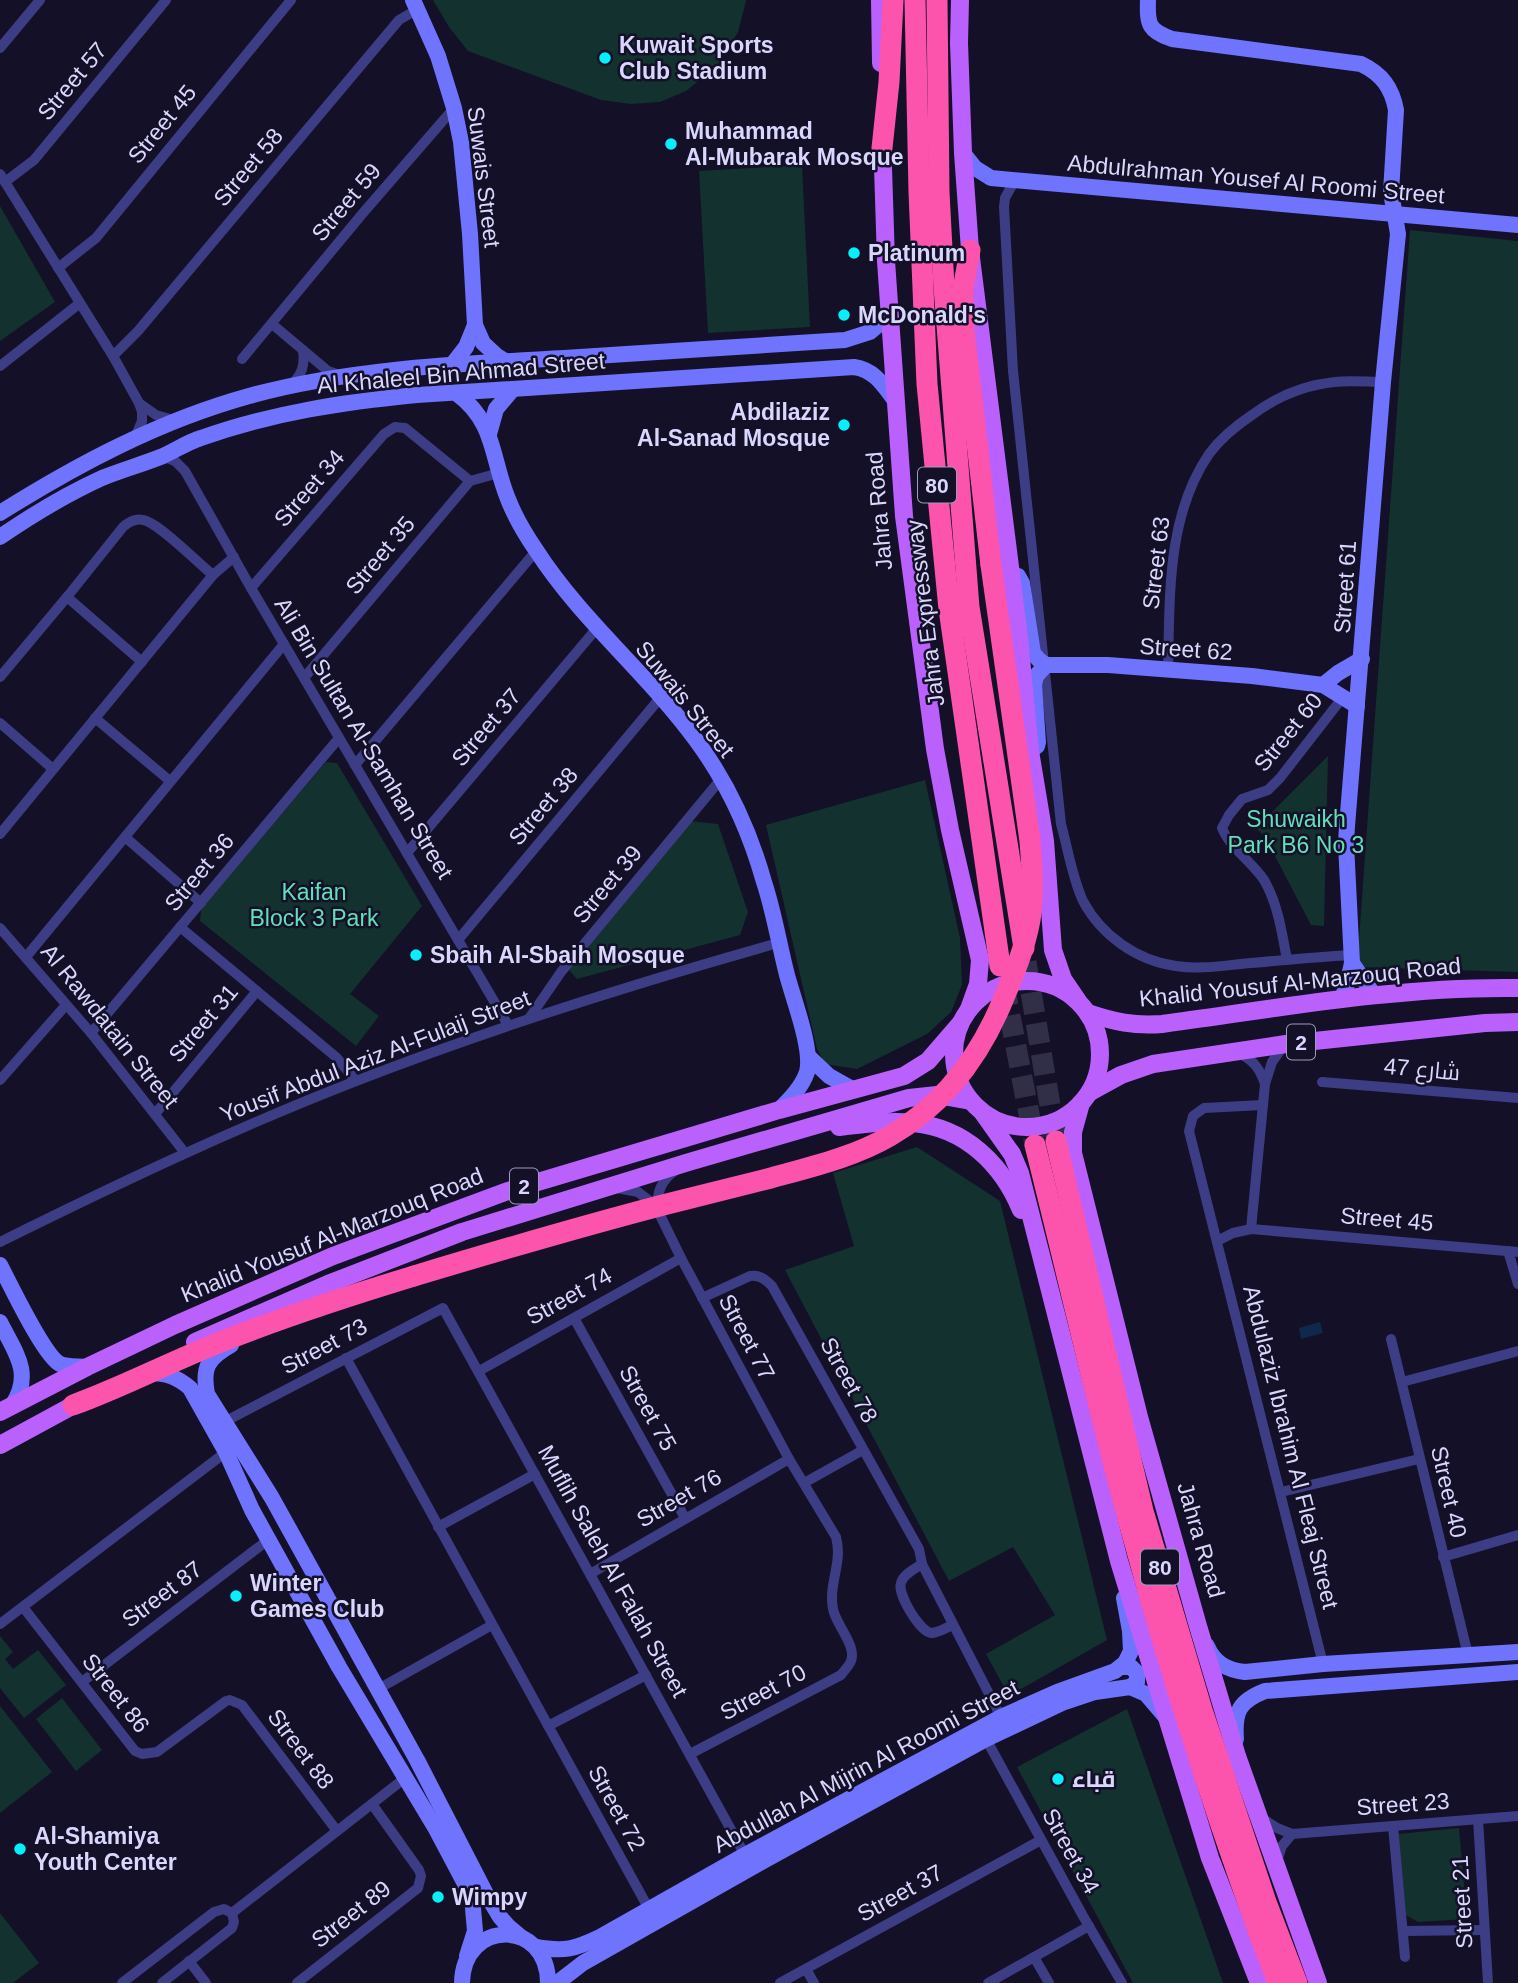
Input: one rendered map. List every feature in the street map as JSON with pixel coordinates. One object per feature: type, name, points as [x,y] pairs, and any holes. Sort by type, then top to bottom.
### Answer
[{"type":"highway","points":[[882,148],[893,0]]},
{"type":"highway","name":"Jahra Expressway","points":[[915,0],[927,384],[948,609],[1000,966]]},
{"type":"highway","name":"Jahra Expressway","points":[[937,0],[939,192],[944,288],[969,607],[1026,962]]},
{"type":"highway","points":[[73,1405],[275,1321],[414,1276],[578,1228],[803,1170],[848,1155],[890,1136],[925,1110],[949,1088],[974,1058],[992,1026],[1020,957],[1031,909],[1032,871],[1001,570],[963,321],[963,290],[971,250]]},
{"type":"highway","name":"Jahra Road","points":[[1263,1982],[1250,1910],[1190,1729],[1135,1541],[1045,1143],[1143,1511],[1202,1710],[1266,1902],[1297,1983]]},
{"type":"main road","name":"Jahra Road","points":[[880,0],[882,148],[904,516],[935,749],[950,830],[980,960],[978,984],[965,1016]]},
{"type":"main road","points":[[960,0],[963,153],[971,250]]},
{"type":"main road","points":[[1001,570],[1024,680],[1030,751],[1045,841],[1053,950],[1063,979],[1083,1007],[1096,1028],[1100,1060],[1097,1077],[1085,1097],[1063,1117],[1041,1126],[1026,1127],[996,1121],[977,1107],[962,1087],[954,1056],[955,1040],[965,1016],[984,995],[1002,985],[1022,981],[1042,982],[1061,989],[1083,1007]]},
{"type":"main road","name":"Khalid Yousuf Al-Marzouq Road","points":[[1083,1007],[1118,1023],[1138,1026],[1374,995],[1518,988]]},
{"type":"main road","name":"Khalid Yousuf Al-Marzouq Road","points":[[7,1408],[228,1300],[333,1256],[508,1191],[779,1110],[896,1079],[915,1070],[934,1055],[965,1016]]},
{"type":"main road","name":"2","points":[[1085,1097],[1121,1075],[1153,1064],[1286,1044],[1518,1021]]},
{"type":"main road","name":"Khalid Yousuf Al-Marzouq Road","points":[[0,1445],[188,1345],[270,1308],[462,1232],[916,1096],[937,1095],[977,1107]]},
{"type":"main road","name":"Jahra Road","points":[[1085,1097],[1073,1132],[1073,1153],[1139,1418],[1237,1756],[1318,1983]]},
{"type":"main road","name":"Jahra Road","points":[[977,1107],[1012,1154],[1020,1173],[1119,1561],[1166,1718],[1210,1858],[1263,1982]]},
{"type":"main road","points":[[783,1135],[895,1122],[930,1126],[962,1139],[991,1161],[1011,1187],[1046,1277]]},
{"type":"main road","points":[[386,1261],[442,1231],[516,1204],[517,1196],[508,1191]]},
{"type":"street","points":[[0,48],[40,0]]},
{"type":"street","name":"Street 57","points":[[3,178],[34,160],[166,0]]},
{"type":"street","name":"Street 45","points":[[58,268],[96,238],[291,0]]},
{"type":"street","name":"Street 61","points":[[1148,0],[1148,21],[1152,29],[1157,34],[1172,39],[1361,64],[1379,74],[1391,90],[1396,110],[1391,192],[1398,234],[1383,382],[1362,660],[1350,702],[1346,844],[1352,959],[1349,981],[1342,999]]},
{"type":"street","name":"Suwais Street","points":[[416,4],[438,56],[461,142],[475,325],[489,351],[505,361]]},
{"type":"street","name":"Street 58","points":[[113,356],[138,331],[399,20],[416,4]]},
{"type":"street","name":"Street 59","points":[[242,359],[454,108]]},
{"type":"street","points":[[963,153],[975,168],[991,177]]},
{"type":"street","points":[[967,206],[971,189],[981,180],[991,177]]},
{"type":"street","name":"Abdulrahman Yousef Al Roomi Street","points":[[991,177],[1518,225]]},
{"type":"street","points":[[3,178],[139,403],[142,421],[126,452],[135,465]]},
{"type":"street","points":[[1015,180],[1005,198],[1004,207],[1006,274],[1013,371],[1046,665],[1035,680],[1038,742],[1030,751]]},
{"type":"street","points":[[0,366],[80,303]]},
{"type":"street","name":"Al Khaleel Bin Ahmad Street","points":[[0,513],[88,461],[132,439],[194,414],[290,386],[344,376],[452,365],[845,340],[870,332],[890,315]]},
{"type":"street","points":[[272,324],[328,370],[344,376]]},
{"type":"street","points":[[452,365],[466,347],[475,325]]},
{"type":"street","points":[[845,340],[854,352],[854,358],[848,367]]},
{"type":"street","points":[[290,386],[302,370],[303,350]]},
{"type":"street","points":[[563,358],[558,372],[565,386]]},
{"type":"street","points":[[537,359],[544,373],[538,387]]},
{"type":"street","name":"Al Khaleel Bin Ahmad Street","points":[[0,537],[99,480],[162,456],[197,439],[307,409],[357,401],[848,367],[861,368],[874,375],[896,402]]},
{"type":"street","points":[[417,368],[410,381],[417,395]]},
{"type":"street","name":"Street 63","points":[[1168,670],[1172,568],[1177,536],[1186,502],[1210,453],[1241,423],[1268,404],[1290,393],[1335,382],[1383,382]]},
{"type":"street","points":[[489,434],[496,409],[512,390]]},
{"type":"street","name":"Suwais Street","points":[[456,393],[472,407],[485,424],[508,500],[536,551],[562,587],[696,740],[721,779],[750,839],[765,884],[809,1057]]},
{"type":"street","points":[[139,403],[156,415],[177,421]]},
{"type":"street","points":[[185,471],[187,455],[202,434],[201,420],[194,414]]},
{"type":"street","name":"Street 34","points":[[251,588],[384,434],[395,427],[405,428],[470,481]]},
{"type":"street","points":[[162,456],[175,461],[185,471]]},
{"type":"street","name":"Ali Bin Sultan Al-Samhan Street","points":[[185,471],[508,1025]]},
{"type":"street","points":[[470,481],[499,473]]},
{"type":"street","name":"Street 35","points":[[304,678],[470,481]]},
{"type":"street","points":[[0,677],[130,521],[139,519],[153,524],[213,575]]},
{"type":"street","points":[[355,765],[536,551]]},
{"type":"street","points":[[0,834],[213,575],[234,557]]},
{"type":"street","points":[[1001,570],[1018,576],[1022,583],[1033,653],[1046,665]]},
{"type":"street","points":[[67,597],[142,662]]},
{"type":"street","name":"Street 37","points":[[407,853],[597,628]]},
{"type":"street","points":[[26,957],[284,644]]},
{"type":"street","points":[[1323,685],[1362,660]]},
{"type":"street","name":"Street 62","points":[[1046,665],[1108,665],[1252,676],[1323,685],[1350,702]]},
{"type":"street","name":"Khalid Yousuf Al-Marzouq Road","points":[[1046,665],[1061,824],[1076,883],[1084,901],[1097,922],[1116,941],[1141,957],[1175,966],[1206,967],[1287,960],[1352,959]]},
{"type":"street","name":"Street 38","points":[[458,940],[660,698]]},
{"type":"street","name":"Street 60","points":[[1287,960],[1278,914],[1270,893],[1263,879],[1226,837],[1223,828],[1229,814],[1242,799],[1268,790],[1350,702]]},
{"type":"street","points":[[95,718],[170,781]]},
{"type":"street","points":[[0,723],[53,769]]},
{"type":"street","name":"Street 36","points":[[91,1033],[339,738]]},
{"type":"street","name":"Street 39","points":[[530,1017],[561,972],[721,779]]},
{"type":"street","points":[[125,837],[201,903]]},
{"type":"street","name":"Street 31","points":[[180,927],[336,1057],[356,1081]]},
{"type":"street","name":"Al Rawdatain Street","points":[[0,928],[91,1033],[185,1153]]},
{"type":"street","name":"Yousif Abdul Aziz Al-Fulaij Street","points":[[0,1242],[185,1153],[356,1081],[530,1017],[778,943]]},
{"type":"street","points":[[1352,959],[1374,995]]},
{"type":"street","name":"Street 31","points":[[155,1114],[257,991]]},
{"type":"street","points":[[0,1080],[66,1006]]},
{"type":"street","points":[[1217,1241],[1233,1233],[1251,1229],[1265,1084],[1272,1062],[1286,1044]]},
{"type":"street","points":[[1231,1051],[1254,1062],[1265,1084]]},
{"type":"street","points":[[779,1110],[804,1080],[809,1057],[830,1076],[854,1090]]},
{"type":"street","name":"شارع 47","points":[[1322,1082],[1518,1098]]},
{"type":"street","name":"Abdulaziz Ibrahim Al Fleaj Street","points":[[1263,1105],[1204,1108],[1198,1111],[1190,1122],[1189,1131],[1323,1664]]},
{"type":"street","points":[[657,1209],[662,1183],[670,1174],[689,1162]]},
{"type":"street","name":"Street 77","points":[[599,1189],[633,1190],[648,1198],[657,1209],[789,1459],[836,1537],[839,1557],[831,1591],[832,1601],[834,1613],[852,1651],[851,1661]]},
{"type":"street","name":"Street 45","points":[[1251,1229],[1513,1251]]},
{"type":"street","points":[[1513,1251],[1518,1284]]},
{"type":"street","name":"Street 74","points":[[479,1371],[681,1258]]},
{"type":"street","points":[[0,1265],[46,1351],[53,1359],[67,1366],[87,1367]]},
{"type":"street","name":"Street 78","points":[[702,1298],[750,1276],[756,1275],[772,1286],[919,1549],[922,1564],[1001,1717]]},
{"type":"street","name":"Street 73","points":[[224,1422],[443,1308]]},
{"type":"street","name":"Muflih Saleh Al Falah Street","points":[[443,1308],[745,1855]]},
{"type":"street","name":"Street 75","points":[[574,1318],[685,1518]]},
{"type":"street","points":[[2,1327],[17,1333],[27,1326],[29,1320]]},
{"type":"street","points":[[275,1321],[213,1356],[206,1368],[207,1394],[272,1497],[395,1720],[485,1892],[508,1926],[536,1947],[544,1958],[548,1983]]},
{"type":"street","points":[[2,1327],[19,1360],[23,1382],[20,1393],[7,1408]]},
{"type":"street","name":"Street 40","points":[[1391,1339],[1468,1655]]},
{"type":"street","points":[[1402,1382],[1518,1352]]},
{"type":"street","name":"Street 72","points":[[346,1358],[650,1911]]},
{"type":"street","points":[[149,1374],[172,1376],[190,1388],[226,1452],[268,1540],[376,1731],[436,1829],[472,1897],[475,1931],[461,1973]]},
{"type":"street","points":[[804,1483],[863,1450]]},
{"type":"street","points":[[0,1625],[226,1452]]},
{"type":"street","name":"Street 76","points":[[590,1574],[789,1459]]},
{"type":"street","points":[[1281,1492],[1419,1459]]},
{"type":"street","points":[[438,1527],[535,1474]]},
{"type":"street","points":[[252,1510],[252,1500],[257,1492],[267,1492],[272,1497]]},
{"type":"street","points":[[1443,1557],[1518,1535]]},
{"type":"street","name":"Street 87","points":[[82,1682],[268,1540]]},
{"type":"street","points":[[1119,1561],[1131,1643],[1128,1658],[1121,1667]]},
{"type":"street","points":[[922,1564],[903,1578],[900,1590],[923,1630],[936,1632],[952,1625]]},
{"type":"street","name":"Street 86","points":[[23,1607],[129,1745],[142,1755],[157,1752],[226,1701]]},
{"type":"street","points":[[378,1689],[492,1625]]},
{"type":"street","points":[[1198,1626],[1216,1661],[1235,1671],[1518,1652]]},
{"type":"street","name":"Street 70","points":[[690,1754],[841,1675],[851,1661]]},
{"type":"street","points":[[1121,1667],[1131,1667],[1137,1673],[1137,1682],[1130,1687]]},
{"type":"street","name":"Abdullah Al Mijrin Al Roomi Street","points":[[536,1947],[553,1950],[576,1948],[650,1911],[745,1855],[1001,1717],[1121,1667]]},
{"type":"street","points":[[1263,1671],[1255,1677],[1254,1682],[1260,1690],[1265,1691]]},
{"type":"street","points":[[1237,1756],[1235,1725],[1240,1707],[1253,1696],[1265,1691],[1518,1672]]},
{"type":"street","points":[[548,1726],[646,1675]]},
{"type":"street","points":[[1130,1687],[1146,1694],[1166,1718]]},
{"type":"street","name":"Abdullah Al Mijrin Al Roomi Street","points":[[556,1983],[583,1963],[668,1915],[1020,1721],[1074,1698],[1130,1687]]},
{"type":"street","name":"Street 88","points":[[226,1701],[242,1705],[337,1831]]},
{"type":"street","points":[[376,1731],[382,1735],[391,1735],[396,1727],[395,1720]]},
{"type":"street","name":"Street 34","points":[[986,1739],[1122,1983]]},
{"type":"street","points":[[232,1913],[405,1778]]},
{"type":"street","name":"Street 89","points":[[297,1983],[418,1888],[421,1876],[419,1870],[372,1804]]},
{"type":"street","points":[[1257,1814],[1276,1828],[1292,1833],[1282,1846],[1277,1870]]},
{"type":"street","name":"Street 23","points":[[1292,1833],[1518,1816]]},
{"type":"street","name":"Street 21","points":[[1478,1819],[1488,1983]]},
{"type":"street","points":[[1393,1826],[1405,1956]]},
{"type":"street","name":"Street 37","points":[[780,1983],[1041,1840]]},
{"type":"street","points":[[122,1983],[214,1912],[225,1909],[232,1913],[232,1928],[162,1983]]},
{"type":"street","points":[[988,1983],[1089,1926]]},
{"type":"street","points":[[1403,1931],[1484,1930]]},
{"type":"street","points":[[461,1973],[475,1946],[485,1939],[509,1934],[521,1937]]},
{"type":"street","points":[[1034,1957],[1049,1983]]},
{"type":"street","points":[[189,1961],[206,1983]]},
{"type":"street","points":[[806,1969],[814,1983]]},
{"type":"green space","name":"Kuwait Sports Club Stadium","points":[[433,0],[746,1],[738,32],[718,65],[686,91],[660,102],[631,104],[601,100],[468,51]]},
{"type":"green space","points":[[802,165],[810,327],[708,333],[699,171]]},
{"type":"green space","points":[[0,206],[55,302],[0,341]]},
{"type":"green space","points":[[1410,230],[1518,241],[1518,972],[1357,967]]},
{"type":"green space","name":"Shuwaikh Park B6 No 3","points":[[1328,756],[1324,926],[1311,925],[1265,837],[1256,828]]},
{"type":"green space","name":"Kaifan Block 3 Park","points":[[326,762],[337,763],[422,906],[350,994],[379,1016],[356,1046],[200,921],[201,909]]},
{"type":"green space","points":[[925,780],[960,938],[962,985],[951,1012],[927,1034],[857,1069],[825,1064],[817,1049],[766,825]]},
{"type":"green space","points":[[690,821],[718,824],[748,912],[740,935],[577,979],[569,970]]},
{"type":"green space","points":[[917,1147],[1000,1201],[1107,1640],[1009,1696],[986,1654],[1055,1615],[1013,1547],[949,1581],[785,1270],[854,1246],[833,1173]]},
{"type":"green space","points":[[0,1636],[13,1652],[5,1659],[13,1669],[38,1650],[66,1685],[24,1718],[0,1688]]},
{"type":"green space","points":[[62,1698],[102,1750],[76,1771],[36,1719]]},
{"type":"green space","points":[[0,1706],[52,1772],[0,1813]]},
{"type":"green space","points":[[1127,1709],[1223,1983],[1133,1983],[1017,1767]]},
{"type":"green space","points":[[1459,1828],[1467,1919],[1418,1922],[1406,1915],[1398,1834]]},
{"type":"green space","points":[[0,1913],[39,1963],[13,1983],[0,1983]]},
{"type":"water","points":[[1320,1322],[1323,1333],[1301,1339],[1299,1328]]},
{"type":"tunnel","points":[[1026,962],[1056,1141]]},
{"type":"tunnel","points":[[1004,985],[1035,1145]]},
{"type":"place","name":"Kuwait Sports Club Stadium","points":[[605,58]]},
{"type":"place","name":"Muhammad Al-Mubarak Mosque","points":[[671,144]]},
{"type":"place","name":"Platinum","points":[[854,253]]},
{"type":"place","name":"McDonald's","points":[[844,315]]},
{"type":"place","name":"Abdilaziz Al-Sanad Mosque","points":[[844,425]]},
{"type":"place","name":"Sbaih Al-Sbaih Mosque","points":[[416,955]]},
{"type":"place","name":"Winter Games Club","points":[[236,1596]]},
{"type":"place","name":"قباء","points":[[1058,1779]]},
{"type":"place","name":"Al-Shamiya Youth Center","points":[[20,1849]]},
{"type":"place","name":"Wimpy","points":[[438,1897]]}]
